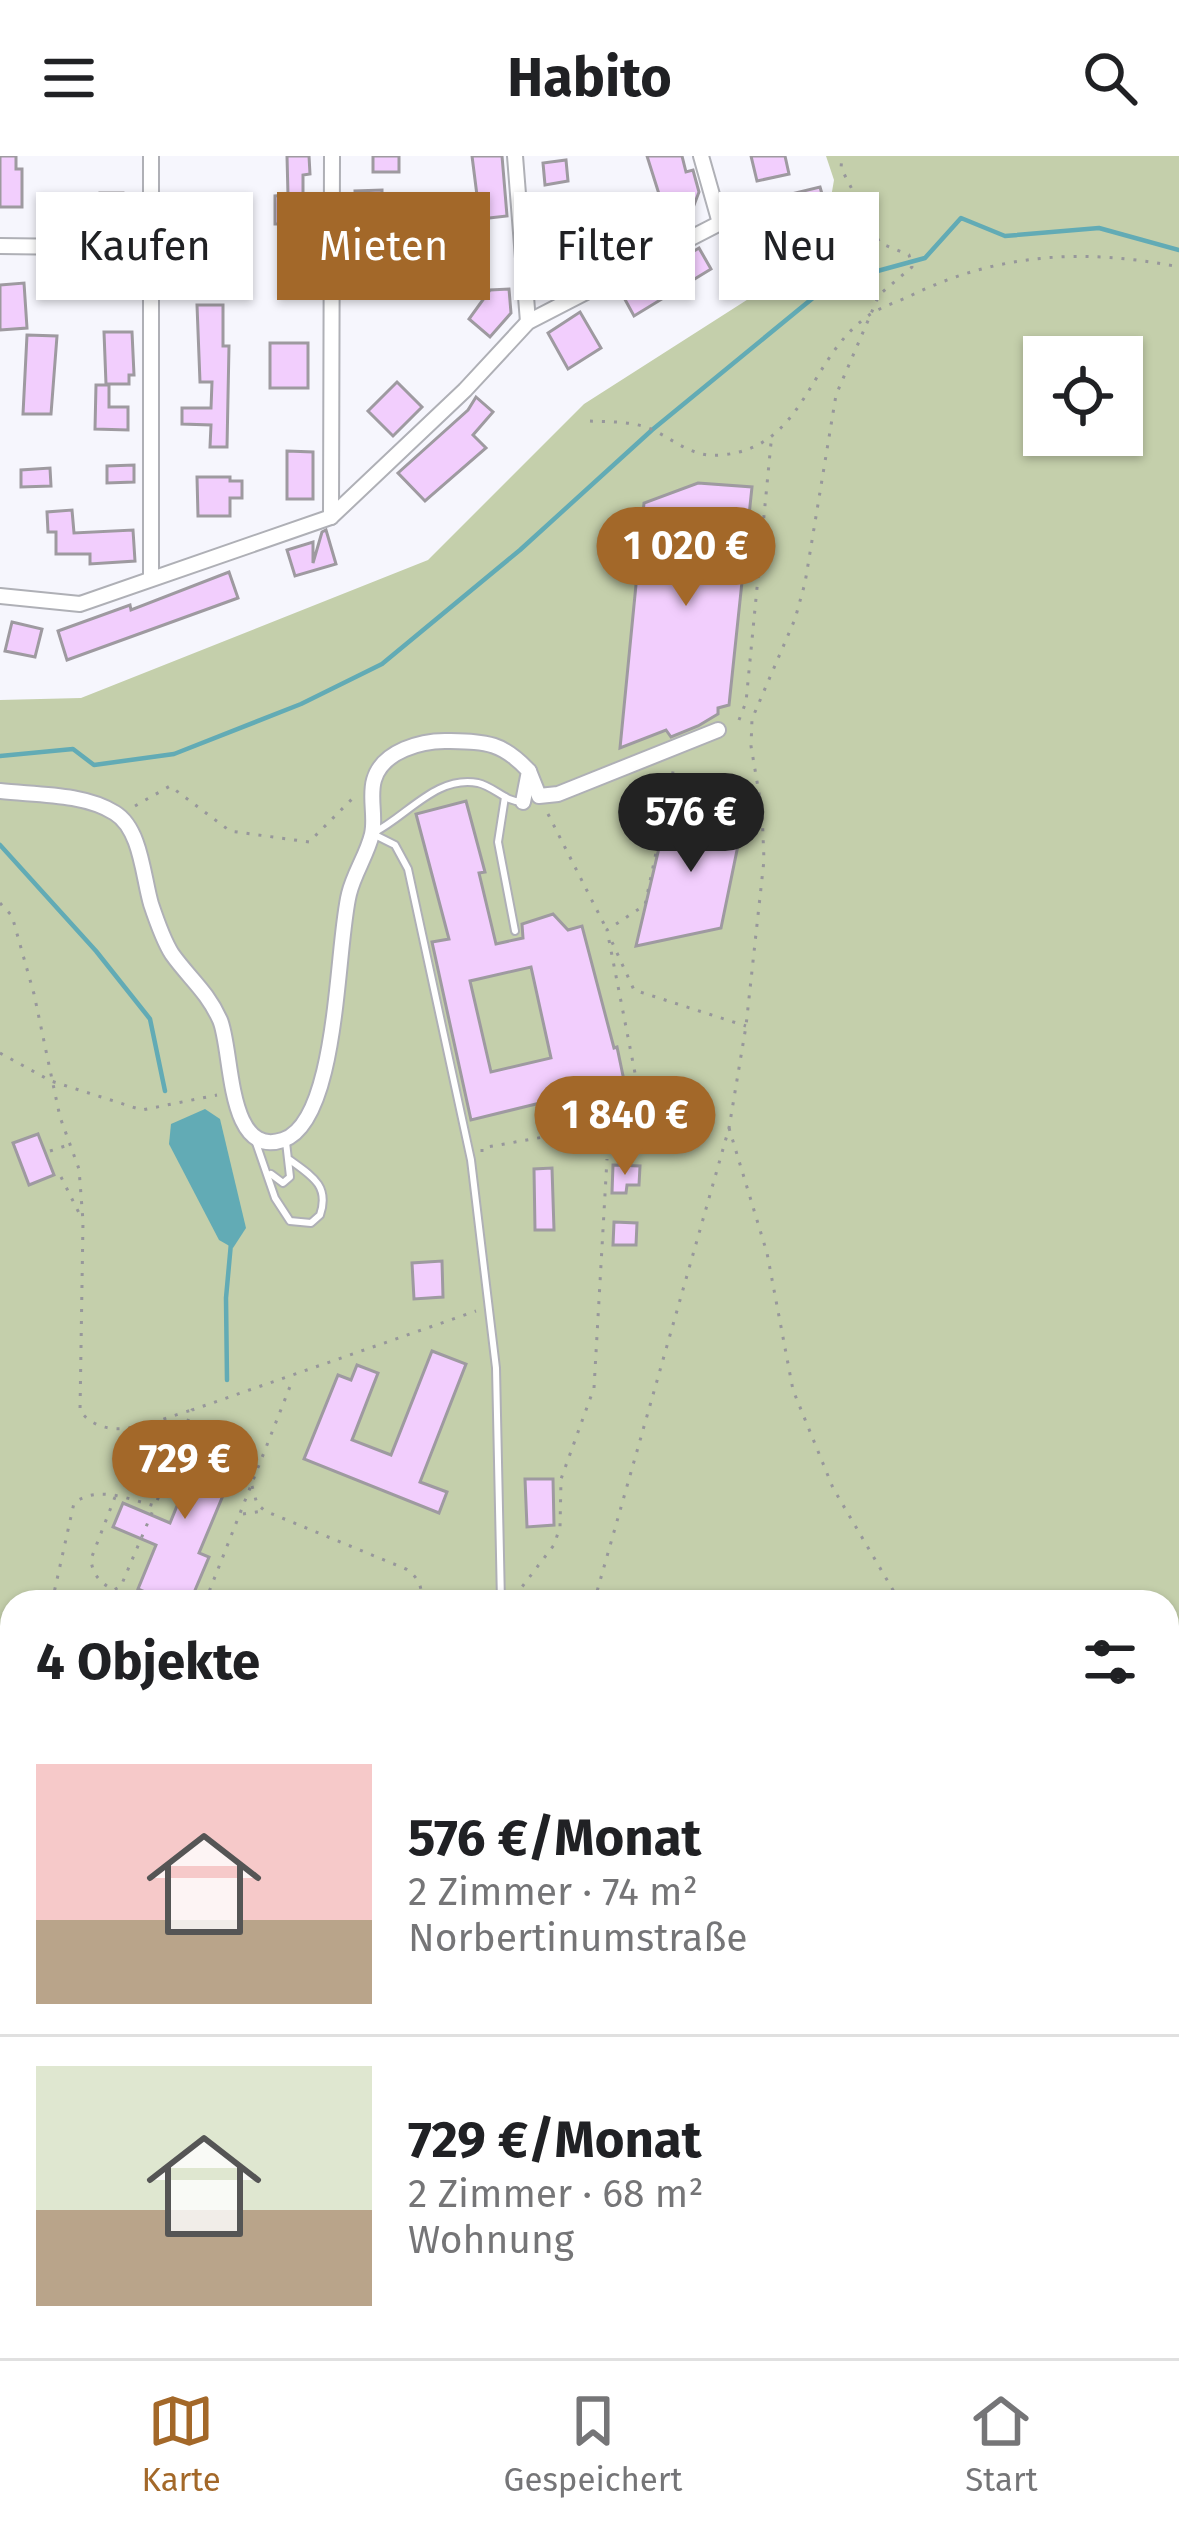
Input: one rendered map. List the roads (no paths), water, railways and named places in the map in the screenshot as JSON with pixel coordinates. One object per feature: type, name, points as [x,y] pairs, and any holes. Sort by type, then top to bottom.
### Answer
[{"type":"street","points":[[151,156],[151,192]]},
{"type":"street","points":[[331,517],[332,156]]},
{"type":"street","points":[[515,156],[528,322]]},
{"type":"street","points":[[0,596],[80,604],[331,517],[465,390],[528,322],[720,223],[701,156]]},
{"type":"street","points":[[0,246],[36,246]]},
{"type":"street","points":[[150,300],[151,578]]},
{"type":"street","points":[[0,790],[95,803],[120,815],[138,848],[152,906],[172,953],[204,989],[221,1024],[230,1052],[234,1102],[254,1136],[265,1143],[286,1140],[299,1132],[318,1090],[335,1012],[350,891],[372,834],[374,778],[395,752],[437,740],[493,742],[529,771],[538,796],[576,788],[718,730]]},
{"type":"street","points":[[523,802],[529,771]]},
{"type":"lane","points":[[500,1590],[496,1368],[471,1160],[408,869],[395,845],[372,834],[430,792],[454,785],[479,783],[523,802]]},
{"type":"lane","points":[[505,797],[498,842],[514,931]]},
{"type":"lane","points":[[254,1136],[275,1198],[290,1221],[311,1223],[320,1215],[323,1191],[319,1182],[290,1160]]},
{"type":"lane","points":[[268,1172],[283,1183],[290,1177],[286,1140]]},
{"type":"water","points":[[205,1109],[220,1119],[246,1228],[233,1248],[219,1240],[169,1144],[171,1124]]},
{"type":"waterway","points":[[0,756],[73,749],[94,765],[174,754],[301,704],[382,664],[520,550],[652,430],[830,284],[925,258],[961,218],[1005,236],[1099,228],[1179,250]]},
{"type":"waterway","points":[[0,845],[150,1019],[165,1091]]},
{"type":"waterway","points":[[227,1380],[231,1243]]}]
